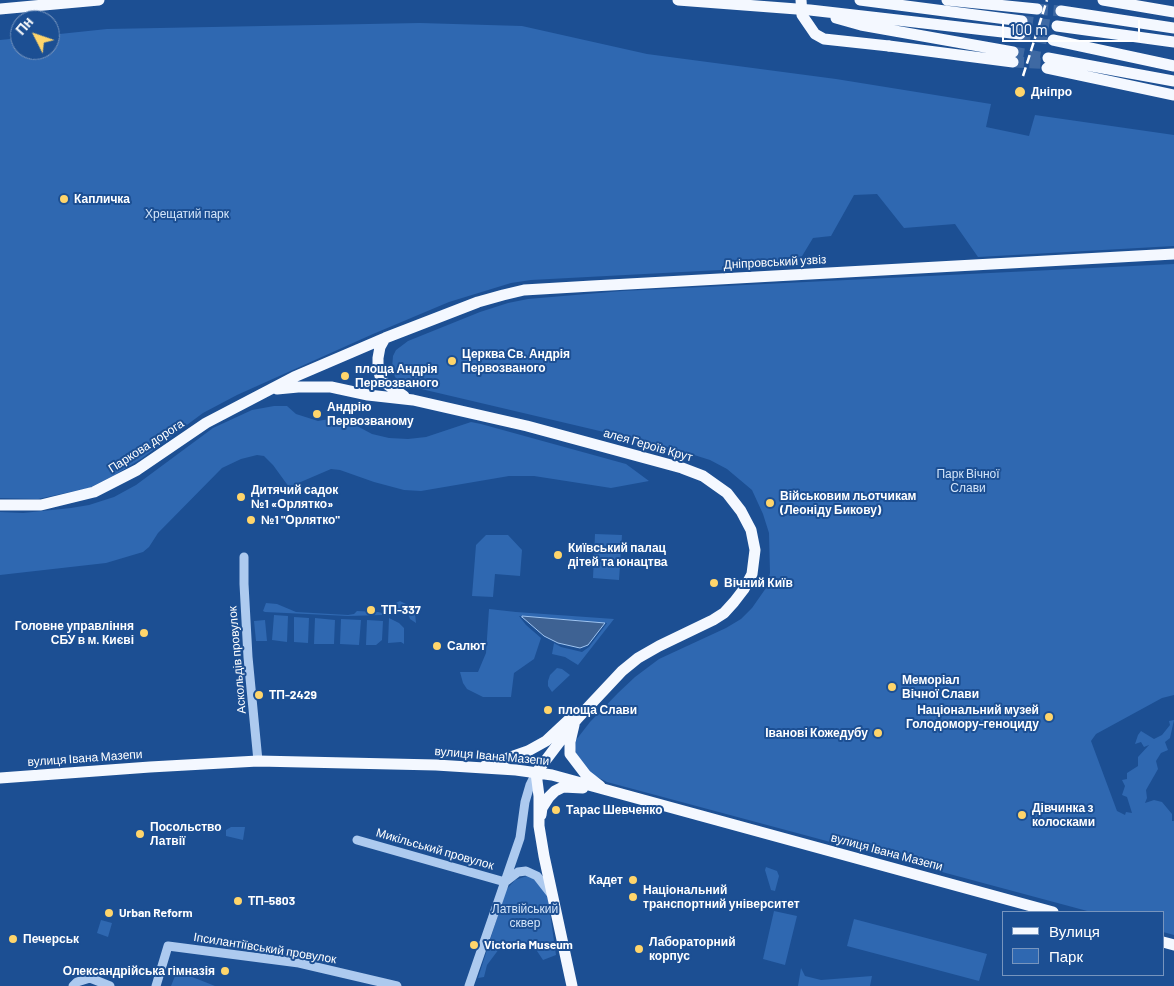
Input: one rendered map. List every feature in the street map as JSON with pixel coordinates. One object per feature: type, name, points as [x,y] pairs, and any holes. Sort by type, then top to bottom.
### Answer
[{"type":"main road","points":[[0,8],[98,0]]},
{"type":"main road","points":[[678,0],[810,10],[1020,34]]},
{"type":"main road","points":[[801,0],[802,16],[815,34],[824,39],[1013,57],[861,25],[810,10]]},
{"type":"main road","points":[[860,0],[1022,21]]},
{"type":"main road","points":[[947,0],[1037,9]]},
{"type":"main road","points":[[1103,0],[1174,12]]},
{"type":"main road","points":[[1061,11],[1174,26]]},
{"type":"main road","points":[[1058,26],[1174,42]]},
{"type":"main road","points":[[1053,40],[1174,66]]},
{"type":"main road","points":[[1174,81],[1048,63],[1174,93]]},
{"type":"main road","points":[[1152,77],[1174,93]]},
{"type":"main road","name":"Дніпровський узвіз","points":[[385,338],[478,302],[524,290],[1174,254]]},
{"type":"main road","points":[[270,390],[316,367],[385,338]]},
{"type":"main road","points":[[385,338],[378,358],[380,376],[384,383],[399,394],[413,400]]},
{"type":"main road","points":[[270,390],[298,387],[331,387],[413,400]]},
{"type":"main road","name":"Паркова дорога","points":[[0,505],[41,505],[94,492],[137,470],[206,423],[270,390]]},
{"type":"main road","name":"алея Героїв Крут","points":[[413,400],[527,426],[682,468],[703,476],[719,486],[732,499],[751,530],[755,550],[752,574],[744,590],[734,602],[713,620],[638,658],[608,684],[577,719],[536,773]]},
{"type":"main road","points":[[474,767],[488,765],[528,751],[546,740],[568,719],[593,701]]},
{"type":"main road","points":[[577,719],[571,737],[570,754],[586,775],[604,790]]},
{"type":"main road","name":"вулиця Івана Мазепи","points":[[0,778],[150,766],[258,761],[474,767],[552,775],[1049,911]]},
{"type":"main road","points":[[536,773],[539,796],[539,826],[572,986]]},
{"type":"main road","points":[[539,826],[542,808],[548,797],[563,787],[604,790]]},
{"type":"street","name":"Аскольдів провулок","points":[[244,557],[248,657],[258,761]]},
{"type":"street","points":[[469,986],[520,838],[525,802],[536,773]]},
{"type":"street","name":"Микільський провулок","points":[[357,840],[505,882]]},
{"type":"street","points":[[505,882],[518,872],[526,871],[537,876],[552,895]]},
{"type":"street","name":"Іпсилантіївський провулок","points":[[156,986],[168,946],[300,963],[397,986]]},
{"type":"street","points":[[73,986],[77,982],[90,978],[110,986]]},
{"type":"green space","name":"Хрещатий парк","points":[[420,23],[522,26],[647,54],[836,79],[991,104],[986,127],[1029,136],[1035,115],[1174,135],[1174,246],[978,257],[955,224],[904,228],[877,194],[854,195],[831,236],[813,238],[796,266],[531,280],[511,283],[449,302],[237,395],[203,413],[141,459],[89,488],[38,499],[0,498],[0,40],[10,39],[10,60],[60,60],[60,34],[107,29]]},
{"type":"green space","name":"Парк Вічної Слави","points":[[1174,264],[1174,695],[1162,698],[1096,734],[1091,741],[1117,811],[1125,815],[1126,812],[1132,813],[1127,797],[1122,795],[1125,786],[1122,780],[1127,779],[1127,773],[1138,766],[1138,757],[1149,745],[1144,747],[1141,742],[1135,744],[1138,735],[1141,731],[1154,739],[1162,735],[1170,725],[1169,721],[1174,720],[1170,738],[1165,742],[1168,750],[1161,753],[1156,761],[1158,769],[1146,790],[1147,798],[1145,803],[1154,800],[1162,802],[1172,814],[1172,821],[1174,821],[1174,935],[1164,932],[1164,911],[1087,911],[607,782],[589,773],[577,758],[575,748],[576,740],[590,722],[635,677],[659,659],[726,628],[741,619],[752,608],[766,588],[770,573],[769,533],[752,490],[727,469],[710,460],[672,448],[417,388],[401,383],[395,377],[392,368],[393,356],[396,350],[408,341],[480,312],[528,299],[622,291]]},
{"type":"green space","points":[[287,406],[296,414],[318,421],[340,417],[372,434],[389,438],[408,439],[426,437],[471,422],[481,424],[626,464],[649,481],[611,488],[534,476],[509,476],[421,491],[404,490],[340,470],[331,469],[289,487],[264,456],[257,455],[241,459],[222,468],[158,533],[149,547],[143,552],[106,563],[0,575],[0,512],[23,513],[71,508],[89,505],[114,497],[136,485],[213,428],[252,410]]},
{"type":"green space","points":[[595,534],[622,535],[619,580],[593,578]]},
{"type":"green space","points":[[486,535],[508,535],[522,550],[520,576],[495,574],[493,597],[472,596],[476,545]]},
{"type":"green space","points":[[400,601],[410,606],[415,613],[416,623],[410,619],[404,609],[390,610],[392,605]]},
{"type":"green space","points":[[266,603],[277,604],[296,612],[348,615],[354,614],[357,611],[378,612],[382,613],[382,615],[348,616],[265,612],[263,611]]},
{"type":"green space","points":[[489,609],[614,619],[578,665],[565,657],[552,654],[554,643],[561,647],[582,652],[589,647],[607,623],[519,616],[541,638],[534,659],[514,673],[511,697],[483,697],[467,689],[460,672],[478,672],[486,653]]},
{"type":"green space","points":[[274,615],[288,616],[287,642],[272,640]]},
{"type":"green space","points":[[294,617],[309,618],[308,643],[294,642]]},
{"type":"green space","points":[[315,618],[335,620],[334,644],[314,644]]},
{"type":"green space","points":[[389,618],[404,628],[404,644],[401,642],[388,643]]},
{"type":"green space","points":[[341,619],[361,620],[359,645],[340,644]]},
{"type":"green space","points":[[265,620],[267,641],[256,641],[254,621]]},
{"type":"green space","points":[[367,620],[383,621],[382,640],[376,645],[366,645]]},
{"type":"green space","points":[[557,668],[570,675],[552,692],[548,686],[548,681],[550,675]]},
{"type":"green space","points":[[231,827],[245,827],[243,840],[226,836],[226,830]]},
{"type":"green space","points":[[766,867],[777,871],[779,876],[775,891],[771,890],[765,870]]},
{"type":"green space","name":"Латвійський сквер","points":[[527,876],[541,882],[548,899],[556,955],[543,960],[537,951],[528,945],[518,942],[502,945],[487,965],[484,977],[478,978],[506,890],[515,880]]},
{"type":"green space","points":[[774,911],[797,916],[785,965],[763,959]]},
{"type":"green space","points":[[854,919],[987,954],[979,981],[847,946]]},
{"type":"green space","points":[[101,920],[112,923],[108,937],[97,933]]},
{"type":"green space","points":[[801,968],[805,976],[821,980],[872,976],[870,986],[798,986]]},
{"type":"green space","points":[[177,971],[215,986],[171,986]]},
{"type":"shaded area","points":[[522,617],[605,623],[588,645],[580,648],[558,643],[544,636]]},
{"type":"tunnel","points":[[1037,9],[1061,11]]},
{"type":"tunnel","points":[[1022,21],[1057,26]]},
{"type":"tunnel","points":[[1020,34],[1053,40]]},
{"type":"tunnel","points":[[1013,52],[1045,58]]},
{"type":"tunnel","points":[[1013,62],[1059,64]]},
{"type":"railway","points":[[1023,76],[1047,0]]},
{"type":"place","name":"Дніпро","points":[[1020,92]]},
{"type":"place","name":"Капличка","points":[[64,199]]},
{"type":"place","name":"Церква Св. Андрія Первозваного","points":[[452,361]]},
{"type":"place","name":"площа Андрія Первозваного","points":[[345,376]]},
{"type":"place","name":"Андрію Первозваному","points":[[317,414]]},
{"type":"place","name":"Дитячий садок №1 «Орлятко»","points":[[241,497]]},
{"type":"place","name":"Військовим льотчикам (Леоніду Бикову)","points":[[770,503]]},
{"type":"place","name":"№1 \"Орлятко\"","points":[[251,520]]},
{"type":"place","name":"Київський палац дітей та юнацтва","points":[[558,555]]},
{"type":"place","name":"Вічний Київ","points":[[714,583]]},
{"type":"place","name":"ТП-337","points":[[371,610]]},
{"type":"place","name":"Головне управління СБУ в м. Києві","points":[[144,633]]},
{"type":"place","name":"Салют","points":[[437,646]]},
{"type":"place","name":"Меморіал Вічної Слави","points":[[892,687]]},
{"type":"place","name":"ТП-2429","points":[[259,695]]},
{"type":"place","name":"площа Слави","points":[[548,710]]},
{"type":"place","name":"Національний музей Голодомору-геноциду","points":[[1049,717]]},
{"type":"place","name":"Іванові Кожедубу","points":[[878,733]]},
{"type":"place","name":"Тарас Шевченко","points":[[556,810]]},
{"type":"place","name":"Дівчинка з колосками","points":[[1022,815]]},
{"type":"place","name":"Посольство Латвії","points":[[140,834]]},
{"type":"place","name":"Кадет","points":[[633,880]]},
{"type":"place","name":"Національний транспортний університет","points":[[633,897]]},
{"type":"place","name":"ТП-5803","points":[[238,901]]},
{"type":"place","name":"Urban Reform","points":[[109,913]]},
{"type":"place","name":"Печерськ","points":[[13,939]]},
{"type":"place","name":"Victoria Museum","points":[[474,945]]},
{"type":"place","name":"Лабораторний корпус","points":[[639,949]]},
{"type":"place","name":"Олександрійська гімназія","points":[[225,971]]}]
